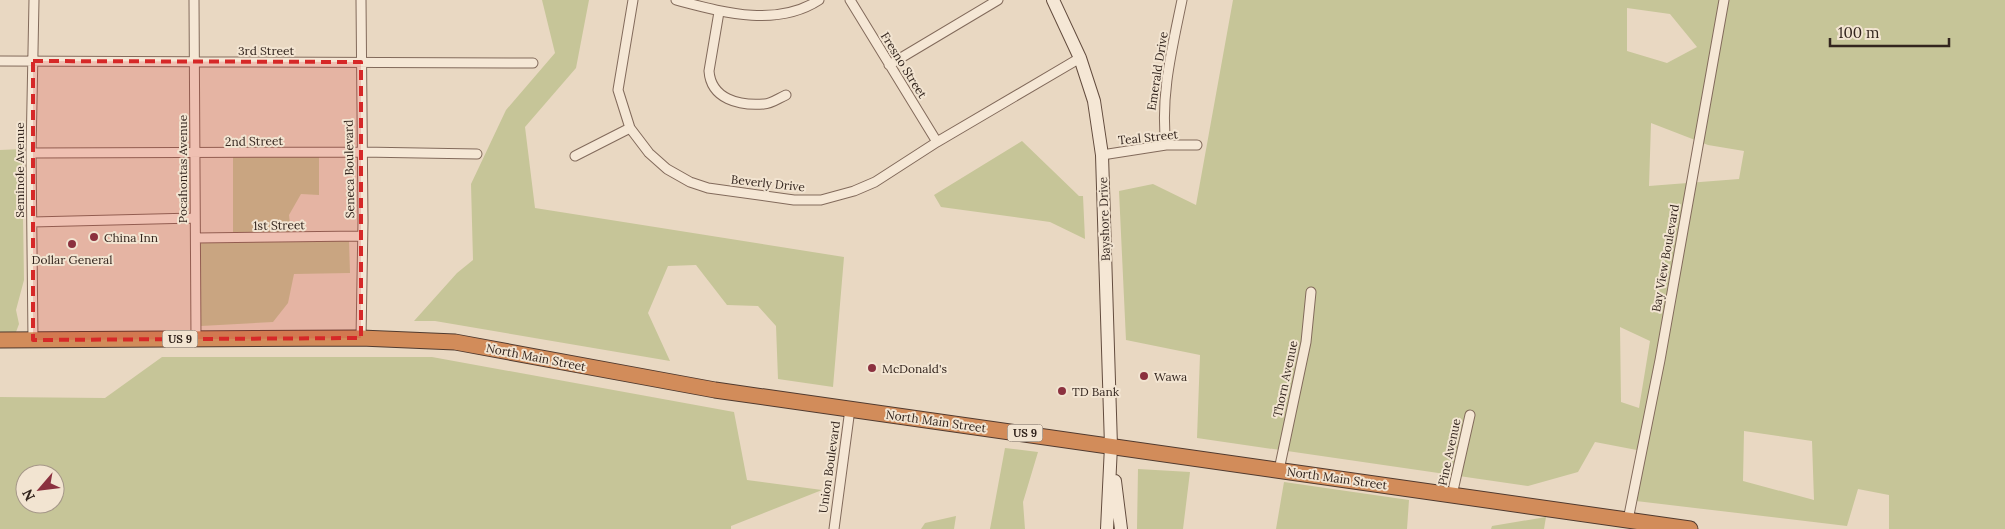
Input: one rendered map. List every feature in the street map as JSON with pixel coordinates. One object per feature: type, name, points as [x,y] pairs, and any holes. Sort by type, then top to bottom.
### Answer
[{"type":"highway","name":"North Main Street","points":[[361,338],[426,340],[469,344],[715,390],[1690,529]]},
{"type":"highway","name":"US 9","points":[[0,340],[361,338]]},
{"type":"street","name":"Seminole Avenue","points":[[32,340],[31,153],[34,0]]},
{"type":"street","name":"Pocahontas Avenue","points":[[194,0],[196,339]]},
{"type":"street","name":"Seneca Boulevard","points":[[361,0],[361,338]]},
{"type":"street","name":"Beverly Drive","points":[[634,0],[618,90],[630,128],[649,153],[667,169],[690,182],[708,188],[794,200],[821,200],[854,191],[875,182],[937,142],[1080,58]]},
{"type":"street","points":[[676,0],[720,12],[771,17],[801,9],[819,0]]},
{"type":"street","name":"Fresno Street","points":[[850,0],[937,142]]},
{"type":"street","points":[[889,65],[998,0]]},
{"type":"street","name":"Bayshore Drive","points":[[1053,0],[1080,58],[1094,101],[1102,155],[1112,446]]},
{"type":"street","name":"Emerald Drive","points":[[1166,145],[1163,118],[1165,88],[1182,0]]},
{"type":"street","name":"Bay View Boulevard","points":[[1628,520],[1660,360],[1724,0]]},
{"type":"street","points":[[720,12],[709,71],[709,81],[713,88],[725,98],[756,104],[765,104],[786,95]]},
{"type":"street","name":"3rd Street","points":[[0,61],[533,63]]},
{"type":"street","points":[[575,156],[630,128]]},
{"type":"street","name":"Teal Street","points":[[1102,155],[1166,145],[1198,145]]},
{"type":"street","name":"2nd Street","points":[[31,153],[362,152],[477,154]]},
{"type":"street","points":[[32,222],[194,218]]},
{"type":"street","name":"1st Street","points":[[196,238],[362,236]]},
{"type":"street","name":"Thorn Avenue","points":[[1279,470],[1306,342],[1312,292]]},
{"type":"street","name":"Union Boulevard","points":[[834,529],[850,409]]},
{"type":"street","name":"Pine Avenue","points":[[1452,495],[1470,415]]},
{"type":"street","points":[[1107,529],[1112,446]]},
{"type":"street","points":[[1112,446],[1121,529]]},
{"type":"highlighted area","points":[[33,61],[361,62],[361,338],[33,340]]},
{"type":"green space","points":[[542,0],[589,0],[576,68],[525,127],[535,208],[844,257],[833,387],[778,379],[776,326],[758,306],[727,305],[696,265],[668,266],[648,313],[670,361],[435,321],[414,321],[457,273],[473,260],[471,184],[506,110],[555,53]]},
{"type":"green space","points":[[1233,0],[2005,0],[2005,529],[1889,529],[1889,495],[1858,489],[1847,526],[1636,501],[1642,451],[1595,442],[1578,472],[1528,486],[1197,438],[1200,355],[1126,340],[1119,191],[1153,184],[1196,205]],"holes":[[[1627,8],[1670,14],[1697,47],[1667,63],[1627,51]],[[1651,123],[1708,145],[1744,151],[1739,179],[1649,186]],[[1620,327],[1650,341],[1639,408],[1621,402]],[[1744,431],[1812,441],[1814,500],[1743,481]]]},
{"type":"green space","points":[[1022,141],[1079,196],[1083,196],[1085,239],[1050,222],[941,207],[934,195]]},
{"type":"green space","points":[[22,149],[24,280],[16,310],[19,324],[16,332],[0,332],[0,150]]},
{"type":"green space","points":[[233,154],[319,157],[319,195],[301,194],[289,215],[292,241],[349,241],[350,273],[294,274],[288,303],[273,322],[201,326],[201,243],[233,243]]},
{"type":"green space","points":[[162,357],[432,357],[734,412],[747,480],[822,490],[731,526],[731,529],[0,529],[0,397],[105,398]]},
{"type":"green space","points":[[1005,448],[1038,452],[1023,502],[1025,529],[990,529]]},
{"type":"green space","points":[[1138,469],[1190,472],[1183,529],[1137,529]]},
{"type":"green space","points":[[1284,482],[1409,500],[1407,529],[1276,529]]},
{"type":"green space","points":[[956,516],[954,529],[921,529],[925,523]]},
{"type":"green space","points":[[1546,517],[1544,529],[1491,529],[1492,526]]},
{"type":"place","name":"China Inn","points":[[94,237]]},
{"type":"place","name":"Dollar General","points":[[72,244]]},
{"type":"place","name":"McDonald's","points":[[872,368]]},
{"type":"place","name":"Wawa","points":[[1144,376]]},
{"type":"place","name":"TD Bank","points":[[1062,391]]}]
